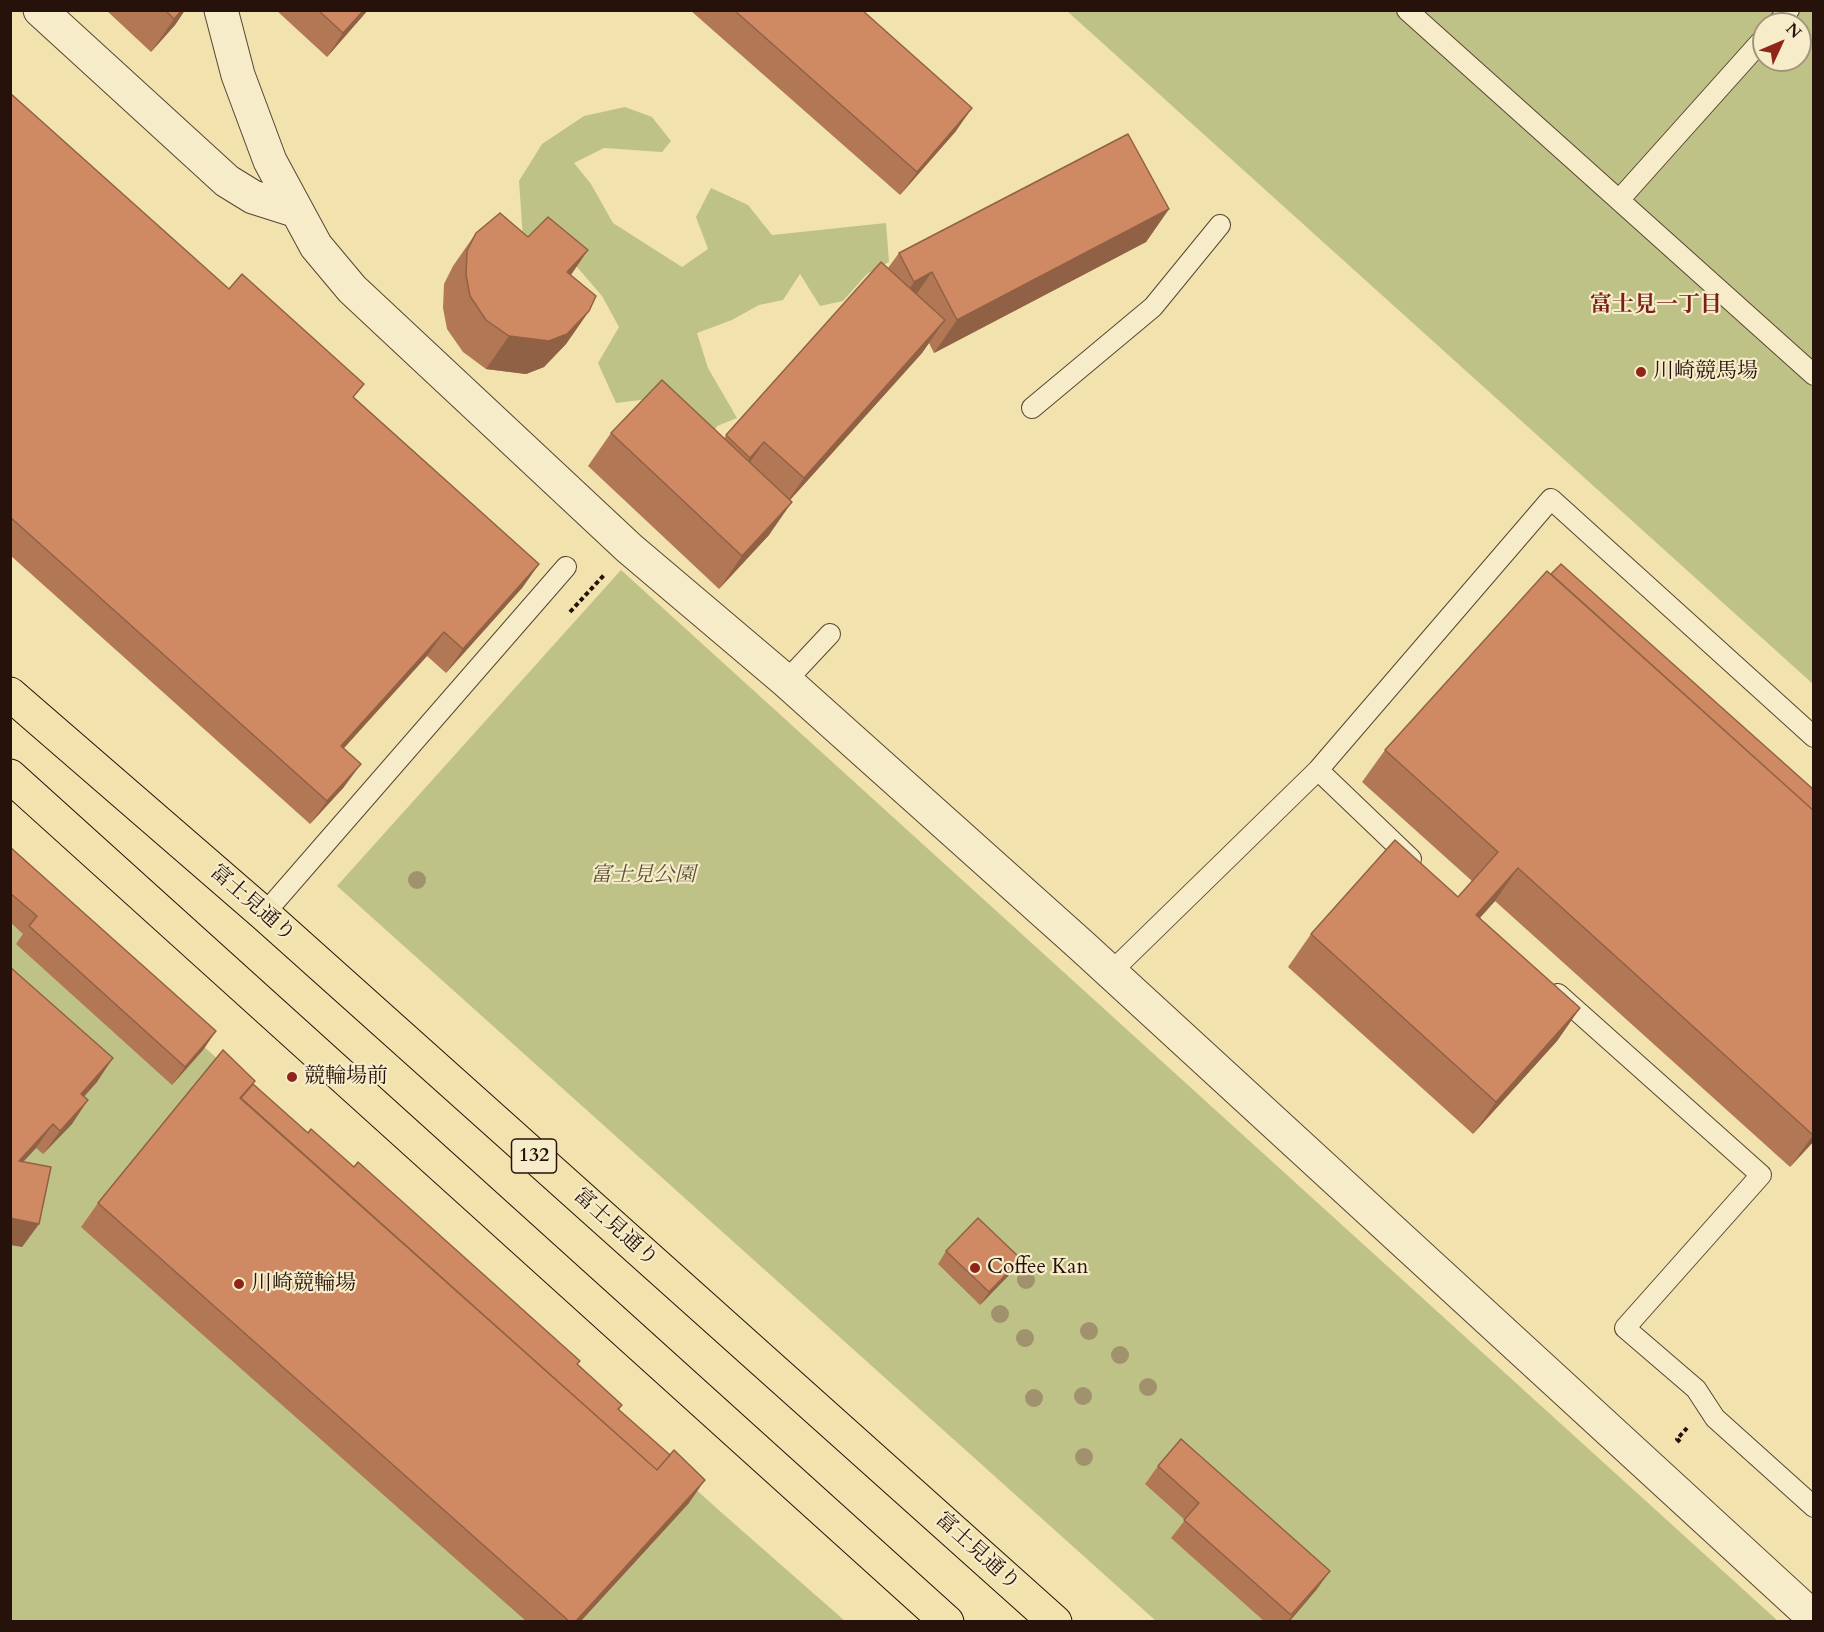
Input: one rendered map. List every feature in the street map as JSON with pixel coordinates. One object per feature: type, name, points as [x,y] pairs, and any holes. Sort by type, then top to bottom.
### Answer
[{"type":"highway","name":"富士見通り","points":[[10,694],[264,914],[1055,1622]]},
{"type":"highway","points":[[10,776],[946,1622]]},
{"type":"street","points":[[39,10],[227,181],[253,197],[294,210]]},
{"type":"street","points":[[221,10],[238,75],[270,161],[315,246],[352,288],[629,548],[786,681],[1111,972],[1814,1618]]},
{"type":"lane","points":[[1407,10],[1814,375]]},
{"type":"lane","points":[[1619,200],[1752,51]]},
{"type":"lane","points":[[1032,408],[1153,307],[1220,225]]},
{"type":"lane","points":[[1111,972],[1318,770],[1551,499],[1814,737]]},
{"type":"lane","points":[[264,914],[566,567]]},
{"type":"lane","points":[[786,681],[830,634]]},
{"type":"lane","points":[[1318,770],[1425,873]]},
{"type":"lane","points":[[1539,977],[1761,1175],[1625,1328],[1696,1389],[1714,1418],[1814,1507]]},
{"type":"path","points":[[1686,1447],[1677,1439],[1706,1405]]},
{"type":"green space","name":"川崎競馬場","points":[[1067,11],[1813,11],[1813,684]]},
{"type":"green space","points":[[625,107],[652,117],[671,141],[662,152],[604,148],[574,163],[591,184],[613,223],[682,267],[708,249],[696,217],[711,188],[748,205],[772,235],[886,223],[889,262],[867,274],[843,301],[820,306],[800,274],[783,300],[759,305],[732,320],[697,333],[708,368],[737,418],[717,426],[705,448],[649,399],[616,403],[598,363],[619,327],[602,296],[571,260],[523,239],[519,181],[542,144],[584,116]]},
{"type":"green space","name":"富士見公園","points":[[621,570],[1778,1621],[1156,1621],[337,886]]},
{"type":"green space","name":"川崎競輪場","points":[[10,872],[722,1513],[845,1621],[11,1621]]},
{"type":"building","points":[[165,10],[182,10],[174,19]]},
{"type":"building","points":[[318,10],[364,10],[343,33]]},
{"type":"building","points":[[734,10],[862,10],[972,108],[917,172]]},
{"type":"building","points":[[10,93],[229,289],[242,274],[364,384],[353,397],[539,564],[463,649],[444,632],[341,746],[361,764],[327,801],[10,517]]},
{"type":"building","points":[[1128,134],[1169,209],[957,320],[932,272],[914,282],[899,253]]},
{"type":"building","points":[[500,213],[528,237],[548,217],[588,250],[567,272],[596,296],[589,311],[567,334],[549,341],[509,336],[486,320],[470,296],[466,275],[467,251],[476,233]]},
{"type":"building","points":[[881,262],[945,320],[804,478],[764,442],[750,458],[726,435]]},
{"type":"building","points":[[662,380],[792,502],[742,556],[611,433]]},
{"type":"building","points":[[1561,564],[1814,790],[1814,811],[1551,574]]},
{"type":"building","points":[[1547,571],[1814,811],[1813,1135],[1518,868],[1476,915],[1580,1008],[1496,1102],[1311,934],[1395,840],[1458,897],[1498,852],[1385,750]]},
{"type":"building","points":[[10,847],[216,1031],[185,1067],[29,926],[37,916],[10,893]]},
{"type":"building","points":[[10,967],[113,1058],[81,1094],[88,1100],[60,1131],[53,1124],[19,1161],[51,1167],[39,1224],[10,1218]]},
{"type":"building","points":[[223,1050],[255,1081],[240,1098],[657,1470],[674,1450],[705,1480],[575,1622],[570,1622],[98,1203]]},
{"type":"building","points":[[253,1084],[308,1133],[311,1129],[354,1167],[358,1162],[580,1361],[577,1364],[622,1405],[618,1409],[670,1455],[657,1470],[241,1098]]},
{"type":"building","name":"Coffee Kan","points":[[978,1218],[1021,1259],[989,1292],[946,1251]]},
{"type":"building","points":[[1181,1439],[1330,1571],[1291,1615],[1184,1520],[1199,1503],[1158,1466]]},
{"type":"place","name":"川崎競馬場","points":[[1641,372]]},
{"type":"place","name":"競輪場前","points":[[292,1077]]},
{"type":"place","name":"Coffee Kan","points":[[975,1268]]},
{"type":"place","name":"川崎競輪場","points":[[239,1284]]},
{"type":"district","name":"富士見一丁目","points":[[1656,306]]}]
